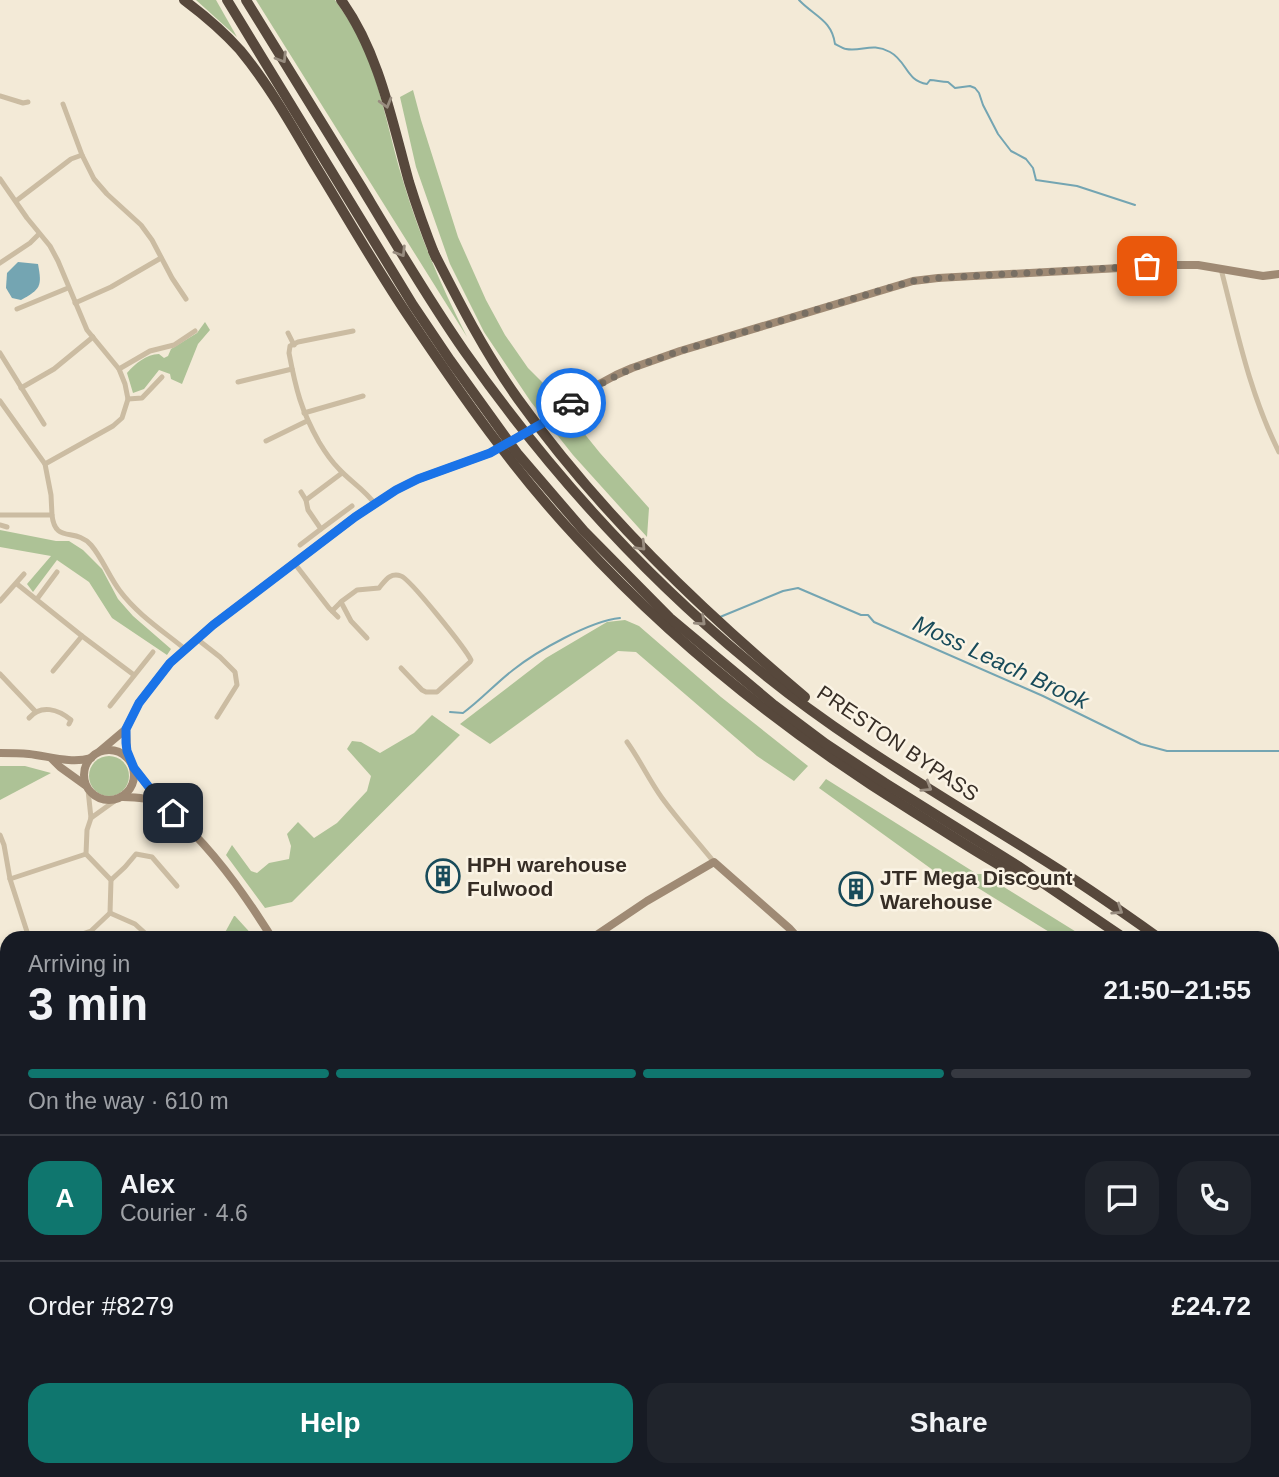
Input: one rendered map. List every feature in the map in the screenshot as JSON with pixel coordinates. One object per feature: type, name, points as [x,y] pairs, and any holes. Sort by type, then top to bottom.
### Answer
[{"type":"highway","points":[[184,0],[225,35],[250,63],[441,365],[534,489],[621,584],[715,670],[820,751],[1010,872],[1072,903]]},
{"type":"highway","points":[[227,0],[413,305],[517,453],[584,531],[670,618],[774,705],[826,744],[1018,866],[1114,931]]},
{"type":"highway","points":[[246,0],[464,351],[537,449],[580,500],[634,556]]},
{"type":"highway","points":[[341,0],[355,21],[373,62],[433,251],[449,293],[471,335],[499,381],[560,465],[634,556]]},
{"type":"highway","points":[[433,251],[504,378],[548,440],[591,491],[664,570],[716,620],[869,750]]},
{"type":"highway","name":"PRESTON BYPASS","points":[[634,556],[700,620],[771,680],[869,750],[1149,931]]},
{"type":"street","points":[[0,96],[28,102]]},
{"type":"street","points":[[63,104],[94,179],[141,225],[186,299]]},
{"type":"street","points":[[16,201],[71,159],[82,155]]},
{"type":"street","points":[[0,179],[50,246],[87,330],[119,369],[128,399],[122,418],[113,426],[45,464]]},
{"type":"street","points":[[0,262],[30,243],[39,233]]},
{"type":"street","points":[[75,303],[111,287],[161,258]]},
{"type":"street","points":[[0,753],[80,761],[91,758],[126,729],[139,703],[185,649],[335,532],[396,490],[418,479],[490,453],[543,423],[590,389],[632,368],[913,281],[1174,265],[1198,265],[1263,276],[1279,274]]},
{"type":"street","points":[[1222,269],[1252,385],[1265,425],[1279,452]]},
{"type":"street","points":[[17,309],[68,288]]},
{"type":"street","points":[[334,327],[336,334]]},
{"type":"street","points":[[119,369],[150,351],[174,345],[195,331]]},
{"type":"street","points":[[353,331],[298,342],[290,346],[289,354],[298,398],[307,421],[328,456],[366,492],[374,504]]},
{"type":"street","points":[[288,333],[294,345]]},
{"type":"street","points":[[20,388],[54,369],[93,337]]},
{"type":"street","points":[[0,353],[44,424]]},
{"type":"street","points":[[238,382],[292,369]]},
{"type":"street","points":[[128,399],[142,398],[162,377]]},
{"type":"street","points":[[304,414],[363,396]]},
{"type":"street","points":[[0,401],[45,464],[55,529],[88,542],[128,601],[185,649]]},
{"type":"street","points":[[0,418],[8,413]]},
{"type":"street","points":[[266,441],[307,421]]},
{"type":"street","points":[[306,500],[342,472]]},
{"type":"street","points":[[301,492],[308,510],[321,529]]},
{"type":"street","points":[[300,545],[352,506]]},
{"type":"street","points":[[0,515],[52,515]]},
{"type":"street","points":[[295,564],[338,617]]},
{"type":"street","points":[[37,599],[57,572]]},
{"type":"street","points":[[0,601],[24,574]]},
{"type":"street","points":[[332,611],[357,590],[379,588],[393,575],[403,577],[471,660],[437,692],[422,690],[401,668]]},
{"type":"street","points":[[17,583],[134,675]]},
{"type":"street","points":[[341,602],[351,621],[367,638]]},
{"type":"street","points":[[53,671],[82,636]]},
{"type":"street","points":[[197,639],[234,671],[237,685],[217,717]]},
{"type":"street","points":[[110,706],[153,652]]},
{"type":"street","points":[[0,674],[35,711]]},
{"type":"street","points":[[29,718],[41,709],[59,712],[71,720],[69,724]]},
{"type":"street","points":[[91,818],[129,791],[133,784],[135,776],[127,751],[126,729]]},
{"type":"street","points":[[627,742],[663,799],[714,862],[792,931]]},
{"type":"street","points":[[100,751],[121,752],[158,802]]},
{"type":"street","points":[[91,758],[84,775],[91,818],[87,830],[86,853],[111,880],[110,913],[91,931]]},
{"type":"street","points":[[52,759],[100,799],[140,798],[158,802],[173,813],[213,854],[245,895],[268,931]]},
{"type":"street","points":[[0,835],[10,879],[27,931]]},
{"type":"street","points":[[10,879],[86,853]]},
{"type":"street","points":[[111,880],[136,853],[152,857],[177,886]]},
{"type":"street","points":[[602,931],[714,862]]},
{"type":"street","points":[[110,913],[135,923],[143,931]]},
{"type":"green space","points":[[196,0],[216,0],[237,37]]},
{"type":"green space","points":[[256,0],[335,0],[352,25],[377,84],[417,223],[440,281],[467,337]]},
{"type":"green space","points":[[413,90],[458,237],[486,300],[505,335],[528,368],[649,508],[647,537],[573,455],[531,402],[484,332],[450,264],[416,167],[400,97]]},
{"type":"green space","points":[[205,322],[210,330],[198,344],[182,384],[171,379],[170,374],[159,370],[144,389],[133,393],[127,373],[134,366],[150,356],[168,356],[171,349],[197,333]]},
{"type":"green space","points":[[0,530],[69,541],[83,550],[102,569],[118,599],[133,616],[171,649],[167,655],[112,618],[89,582],[57,560],[33,592],[27,584],[51,556],[0,547]]},
{"type":"green space","points":[[625,620],[639,626],[721,697],[808,766],[794,781],[757,756],[636,652],[618,651],[490,744],[460,724],[546,658],[607,622]]},
{"type":"green space","points":[[432,715],[460,735],[292,902],[265,908],[226,855],[232,845],[251,871],[257,873],[269,863],[289,859],[291,846],[287,834],[298,822],[314,838],[337,823],[367,791],[371,776],[347,749],[352,741],[361,742],[380,753],[414,733]]},
{"type":"green space","points":[[109,756],[123,762],[129,776],[123,790],[109,796],[95,790],[89,776],[95,762]]},
{"type":"green space","points":[[0,766],[25,766],[51,773],[0,800]]},
{"type":"green space","points":[[826,779],[977,874],[983,874],[1075,931],[1048,931],[970,883],[962,891],[819,788]]},
{"type":"green space","points":[[235,916],[249,931],[226,931]]},
{"type":"water","points":[[18,262],[38,264],[40,277],[36,290],[21,300],[12,298],[6,288],[7,273]]},
{"type":"waterway","points":[[799,0],[826,24],[835,44],[852,50],[872,47],[884,49],[896,56],[920,82],[927,84],[934,80],[948,82],[955,88],[975,88],[998,134],[1011,151],[1026,159],[1033,168],[1036,180],[1077,186],[1135,205]]},
{"type":"waterway","name":"Moss Leach Brook","points":[[720,617],[783,591],[798,588],[861,615],[868,615],[874,622],[1043,696],[1141,744],[1167,751],[1279,751]]},
{"type":"waterway","name":"Moss Leach Brook","points":[[450,712],[463,713],[513,670],[549,646],[594,625],[620,618]]},
{"type":"way so far","points":[[571,403],[590,389],[632,368],[913,281],[1147,266]]},
{"type":"place","name":"HPH warehouse Fulwood","points":[[443,876]]},
{"type":"place","name":"JTF Mega Discount Warehouse","points":[[856,889]]},
{"type":"route","points":[[173,813],[158,802],[134,768],[126,743],[126,729],[139,703],[170,663],[213,625],[355,517],[396,490],[418,479],[490,453],[543,423],[571,403]]}]
